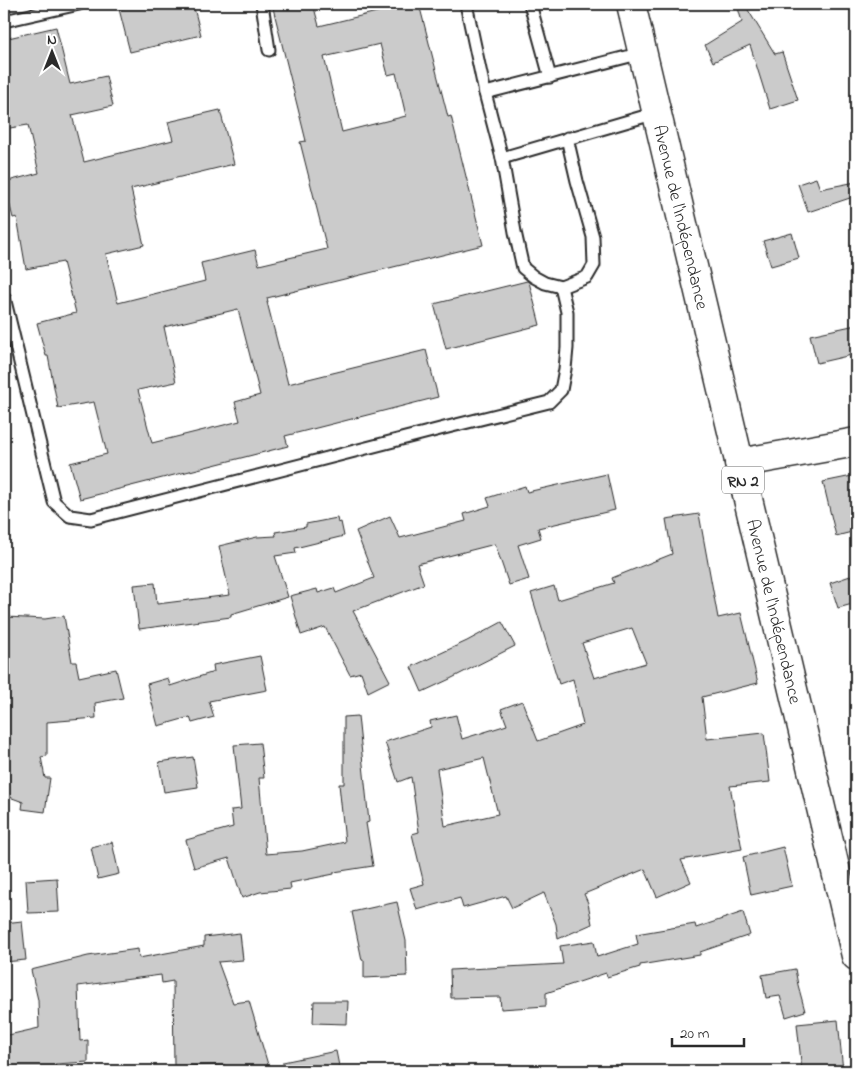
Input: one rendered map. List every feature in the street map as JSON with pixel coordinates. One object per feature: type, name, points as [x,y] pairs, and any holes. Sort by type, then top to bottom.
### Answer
[{"type":"main road","name":"Avenue de l'Indépendance","points":[[630,4],[856,956]]},
{"type":"main road","points":[[738,463],[856,442]]},
{"type":"lane","points":[[4,21],[78,4]]},
{"type":"lane","points":[[262,4],[269,50]]},
{"type":"lane","points":[[466,4],[485,93],[502,158],[522,268],[545,283],[561,287],[587,277],[594,265],[593,237],[577,181],[568,138]]},
{"type":"lane","points":[[530,4],[550,77]]},
{"type":"lane","points":[[485,93],[642,53]]},
{"type":"lane","points":[[502,158],[656,113]]},
{"type":"lane","points":[[4,297],[54,502],[70,516],[90,519],[549,402],[561,390],[566,369],[568,312],[561,287]]},
{"type":"building","points":[[141,4],[193,4],[201,35],[130,52],[119,9]]},
{"type":"building","points":[[272,4],[313,4],[319,26],[410,4],[419,4],[448,117],[451,116],[483,245],[267,298],[267,302],[288,384],[426,350],[438,397],[285,436],[288,446],[80,499],[70,463],[107,454],[94,402],[58,408],[48,356],[46,356],[37,323],[76,313],[63,262],[26,269],[17,217],[13,218],[4,182],[39,173],[28,125],[4,129],[4,39],[56,27],[70,84],[106,76],[113,106],[72,115],[84,162],[173,140],[168,122],[220,110],[234,164],[131,189],[144,245],[106,254],[118,303],[205,281],[201,263],[255,250],[259,265],[327,249],[300,142],[306,141]],"holes":[[[380,44],[388,75],[396,73],[406,116],[342,132],[324,57]],[[238,309],[260,395],[235,402],[240,421],[152,443],[138,390],[176,382],[164,327]]]},
{"type":"building","points":[[745,5],[775,54],[782,52],[798,100],[770,109],[750,45],[713,62],[705,45],[742,22],[738,8]]},
{"type":"building","points":[[816,178],[820,189],[856,182],[856,196],[808,212],[798,184]]},
{"type":"building","points":[[792,233],[799,258],[771,266],[763,241]]},
{"type":"building","points":[[529,282],[540,325],[446,349],[434,304]]},
{"type":"building","points":[[856,325],[856,354],[817,363],[810,335]]},
{"type":"building","points":[[607,474],[615,510],[538,528],[541,538],[518,545],[529,579],[509,585],[495,544],[417,564],[424,584],[353,611],[390,681],[368,692],[361,672],[350,675],[325,627],[301,635],[290,596],[317,589],[318,593],[334,588],[336,593],[374,578],[356,531],[390,516],[400,538],[466,521],[464,514],[490,506],[487,498],[525,486],[527,492]]},
{"type":"building","points":[[852,476],[856,494],[856,531],[836,536],[823,482]]},
{"type":"building","points":[[699,514],[718,618],[741,613],[758,683],[702,697],[707,739],[764,733],[770,782],[730,786],[742,849],[681,860],[691,882],[657,897],[645,869],[584,894],[588,903],[592,924],[558,939],[556,924],[544,893],[512,908],[506,896],[463,908],[460,898],[417,910],[410,888],[424,884],[412,834],[419,832],[411,777],[398,782],[385,742],[431,727],[430,721],[456,715],[462,739],[507,725],[501,709],[522,701],[538,741],[583,725],[573,679],[559,684],[531,593],[554,586],[558,600],[614,583],[612,578],[672,554],[666,519]],"holes":[[[632,628],[646,663],[594,678],[582,643]],[[484,758],[498,814],[445,826],[437,769]]]},
{"type":"building","points":[[337,518],[338,523],[341,522],[344,536],[295,548],[296,553],[275,556],[288,597],[231,614],[231,617],[139,629],[134,585],[155,583],[157,604],[230,595],[219,546],[257,537],[276,536],[275,532],[306,527],[306,524]]},
{"type":"building","points":[[856,574],[856,603],[838,608],[830,583]]},
{"type":"building","points":[[64,616],[72,662],[76,662],[79,677],[116,669],[123,698],[95,703],[96,718],[47,722],[47,756],[41,757],[45,778],[50,778],[45,812],[22,809],[23,802],[4,795],[4,650],[6,617],[45,619]]},
{"type":"building","points":[[502,622],[515,646],[422,692],[411,667],[467,641]]},
{"type":"building","points":[[260,656],[267,690],[209,701],[214,717],[192,723],[190,717],[158,726],[147,684],[168,678],[170,686],[214,672],[213,665]]},
{"type":"building","points":[[358,716],[369,822],[366,823],[373,866],[334,872],[334,874],[290,883],[291,889],[260,892],[242,898],[229,858],[194,868],[186,840],[233,827],[231,810],[241,809],[234,745],[260,743],[264,778],[259,778],[266,854],[302,851],[345,842],[339,784],[344,784],[344,717]]},
{"type":"building","points":[[193,757],[198,787],[164,792],[159,762]]},
{"type":"building","points":[[112,842],[119,874],[98,879],[91,847]]},
{"type":"building","points":[[783,847],[792,886],[751,895],[743,857]]},
{"type":"building","points":[[57,878],[59,912],[28,913],[26,880]]},
{"type":"building","points":[[397,902],[406,941],[407,976],[364,978],[364,960],[362,960],[352,912]]},
{"type":"building","points":[[743,912],[750,935],[700,952],[700,955],[640,965],[640,967],[607,977],[606,973],[546,993],[546,1006],[501,1009],[500,997],[451,998],[450,970],[563,964],[560,946],[594,941],[597,957],[638,944],[636,934],[695,924],[696,928]]},
{"type":"building","points":[[22,921],[26,960],[4,962],[4,923]]},
{"type":"building","points":[[240,933],[243,960],[218,962],[233,1003],[249,1001],[269,1068],[259,1071],[227,1071],[225,1065],[174,1066],[173,981],[162,983],[161,975],[78,986],[80,1041],[88,1040],[88,1062],[55,1064],[58,1071],[7,1071],[4,1055],[4,1036],[39,1028],[38,1000],[31,970],[88,956],[138,949],[139,958],[204,946],[204,937]]},
{"type":"building","points":[[795,969],[805,1011],[786,1017],[780,996],[766,998],[762,975]]},
{"type":"building","points":[[314,1001],[348,1001],[347,1024],[313,1023]]},
{"type":"building","points":[[838,1020],[843,1071],[802,1071],[797,1024]]},
{"type":"building","points":[[336,1051],[340,1071],[283,1071],[283,1062]]}]
